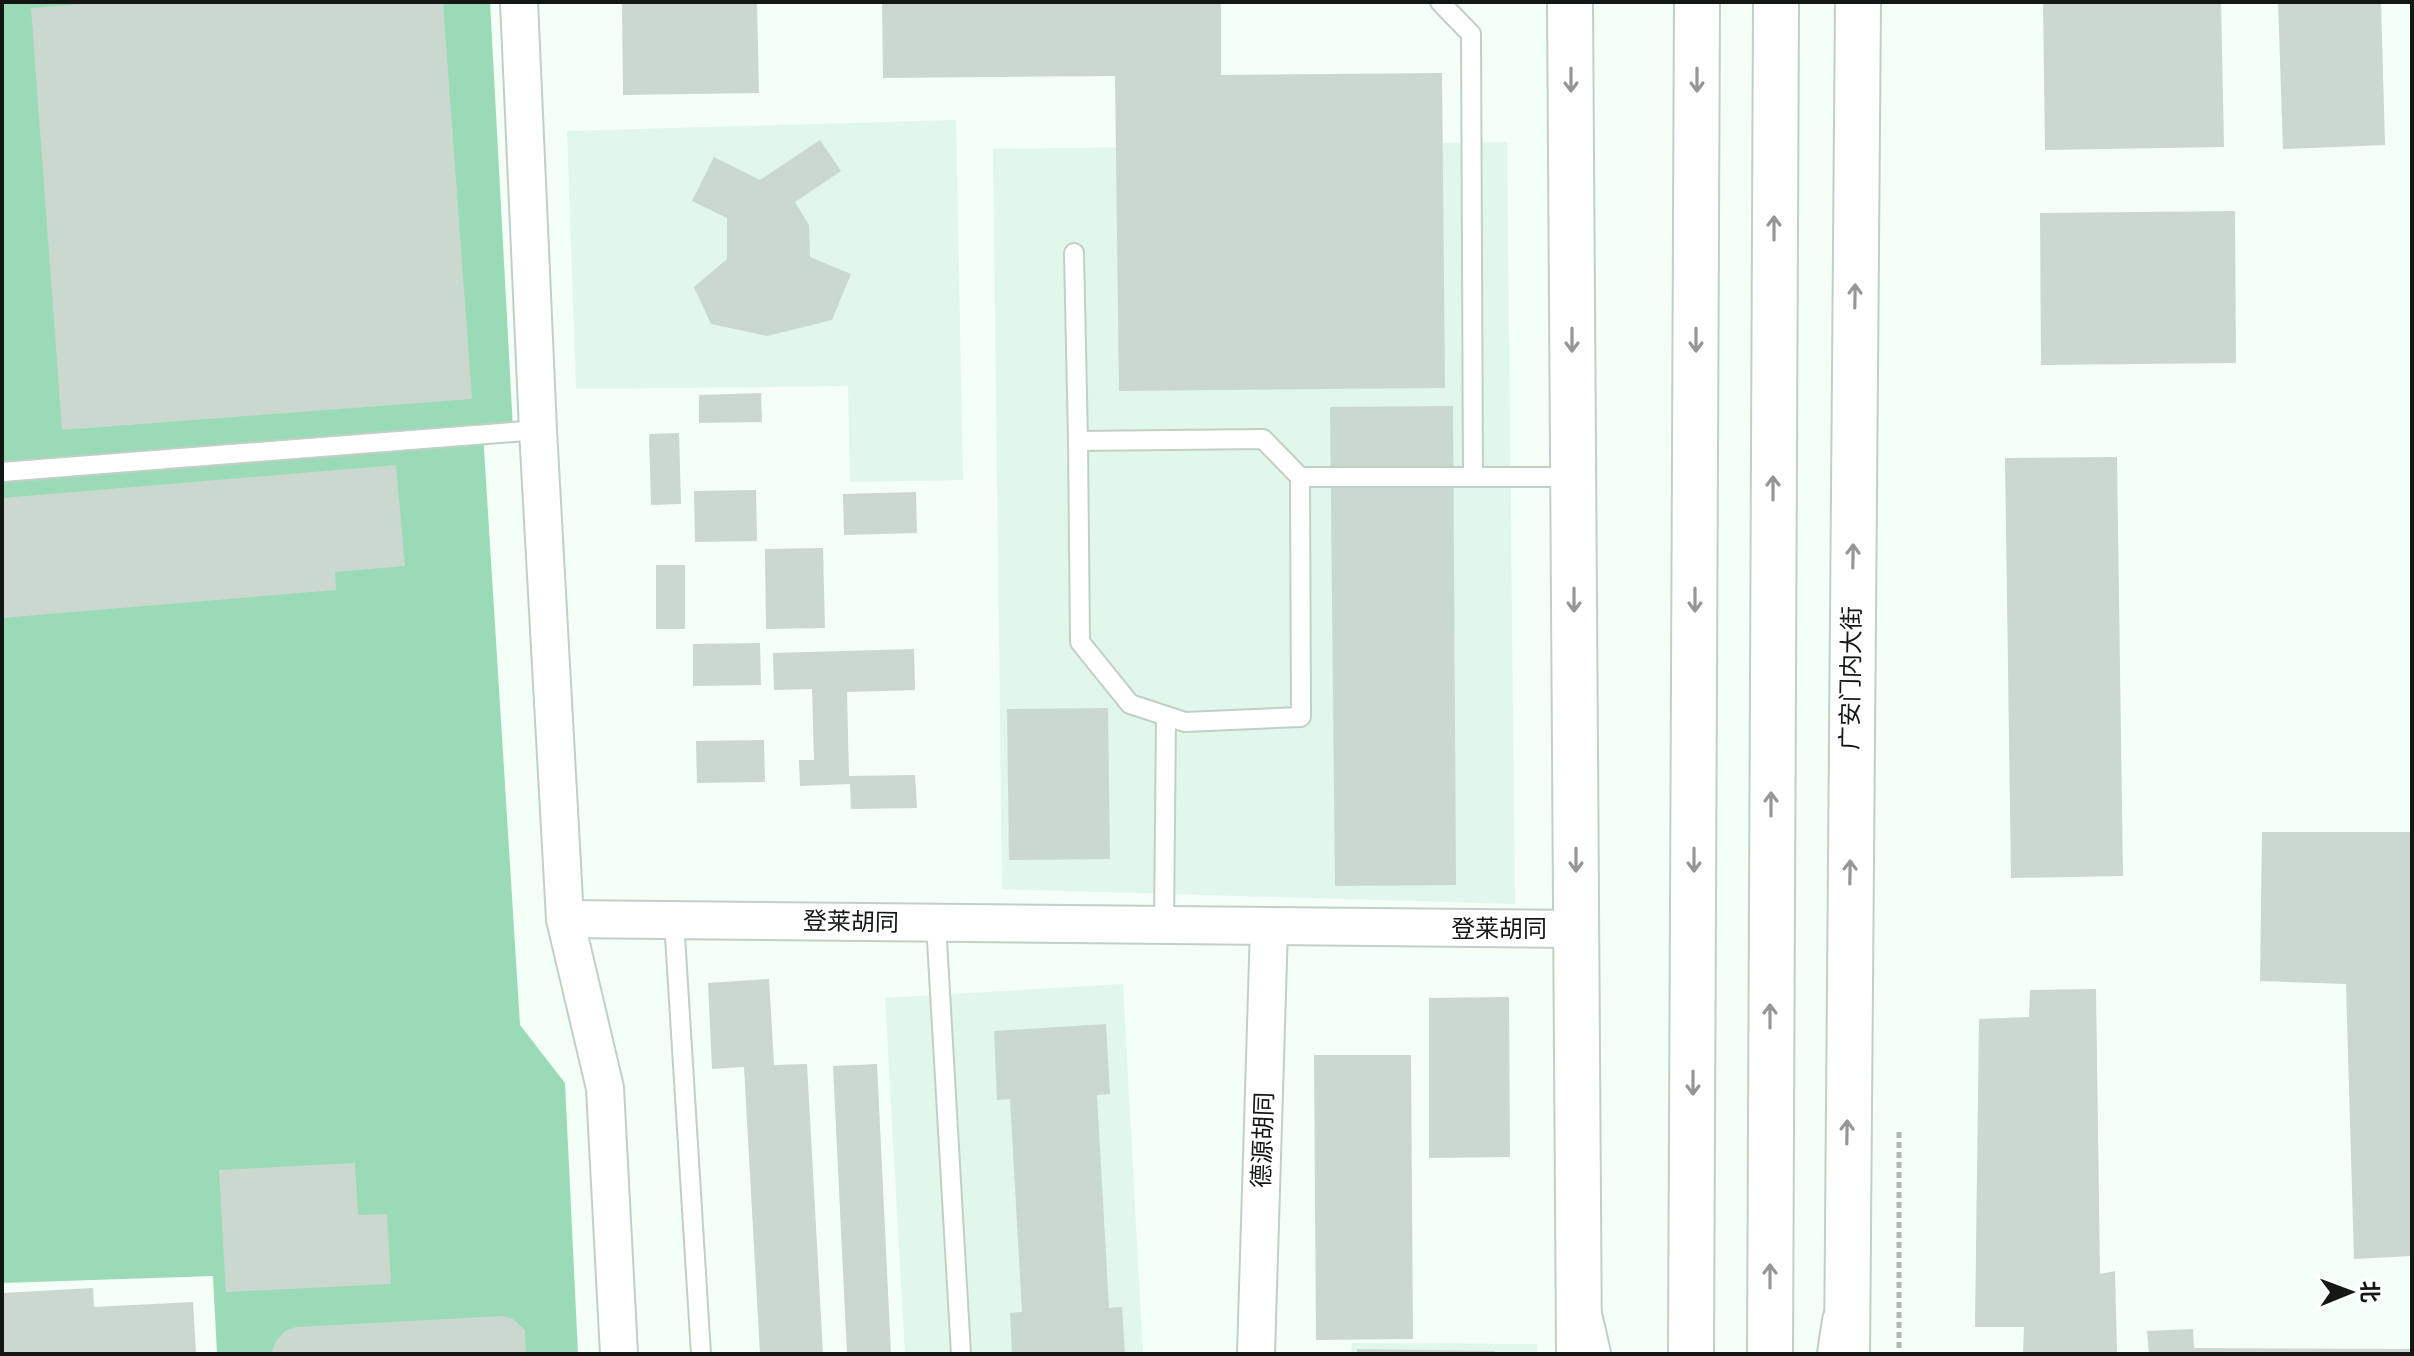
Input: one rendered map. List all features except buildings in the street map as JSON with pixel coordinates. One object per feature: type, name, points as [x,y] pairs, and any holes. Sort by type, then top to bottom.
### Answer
[{"type":"main road","points":[[1570,2],[1582,1341]]},
{"type":"main road","points":[[1691,1354],[1697,2]]},
{"type":"main road","points":[[1770,1354],[1776,2]]},
{"type":"main road","name":"广安门内大街","points":[[1844,1343],[1858,2]]},
{"type":"street","points":[[519,2],[538,430],[565,919],[605,1088],[619,1354]]},
{"type":"street","name":"登莱胡同","points":[[565,919],[1576,929]]},
{"type":"street","name":"德源胡同","points":[[1256,1354],[1269,927]]},
{"type":"lane","points":[[1440,2],[1471,34],[1473,477]]},
{"type":"lane","points":[[1074,253],[1080,642],[1130,704],[1185,722],[1301,717],[1300,477],[1263,439],[1078,441]]},
{"type":"lane","points":[[2,472],[538,430]]},
{"type":"lane","points":[[1300,477],[1573,477]]},
{"type":"lane","points":[[1164,925],[1166,716]]},
{"type":"lane","points":[[674,920],[701,1354]]},
{"type":"lane","points":[[936,923],[961,1354]]},
{"type":"path","points":[[1899,1132],[1899,1354]]},
{"type":"shaded area","points":[[956,120],[963,480],[850,482],[848,386],[576,389],[567,131]]},
{"type":"shaded area","points":[[1507,142],[1515,904],[1002,889],[993,149]]},
{"type":"shaded area","points":[[1123,984],[1143,1354],[905,1354],[885,998]]},
{"type":"shaded area","points":[[1352,1343],[1537,1344],[1537,1354],[1351,1354]]},
{"type":"green space","points":[[2,2],[490,2],[513,430],[483,433],[520,1025],[565,1083],[578,1354],[217,1354],[213,1276],[2,1283]]}]
